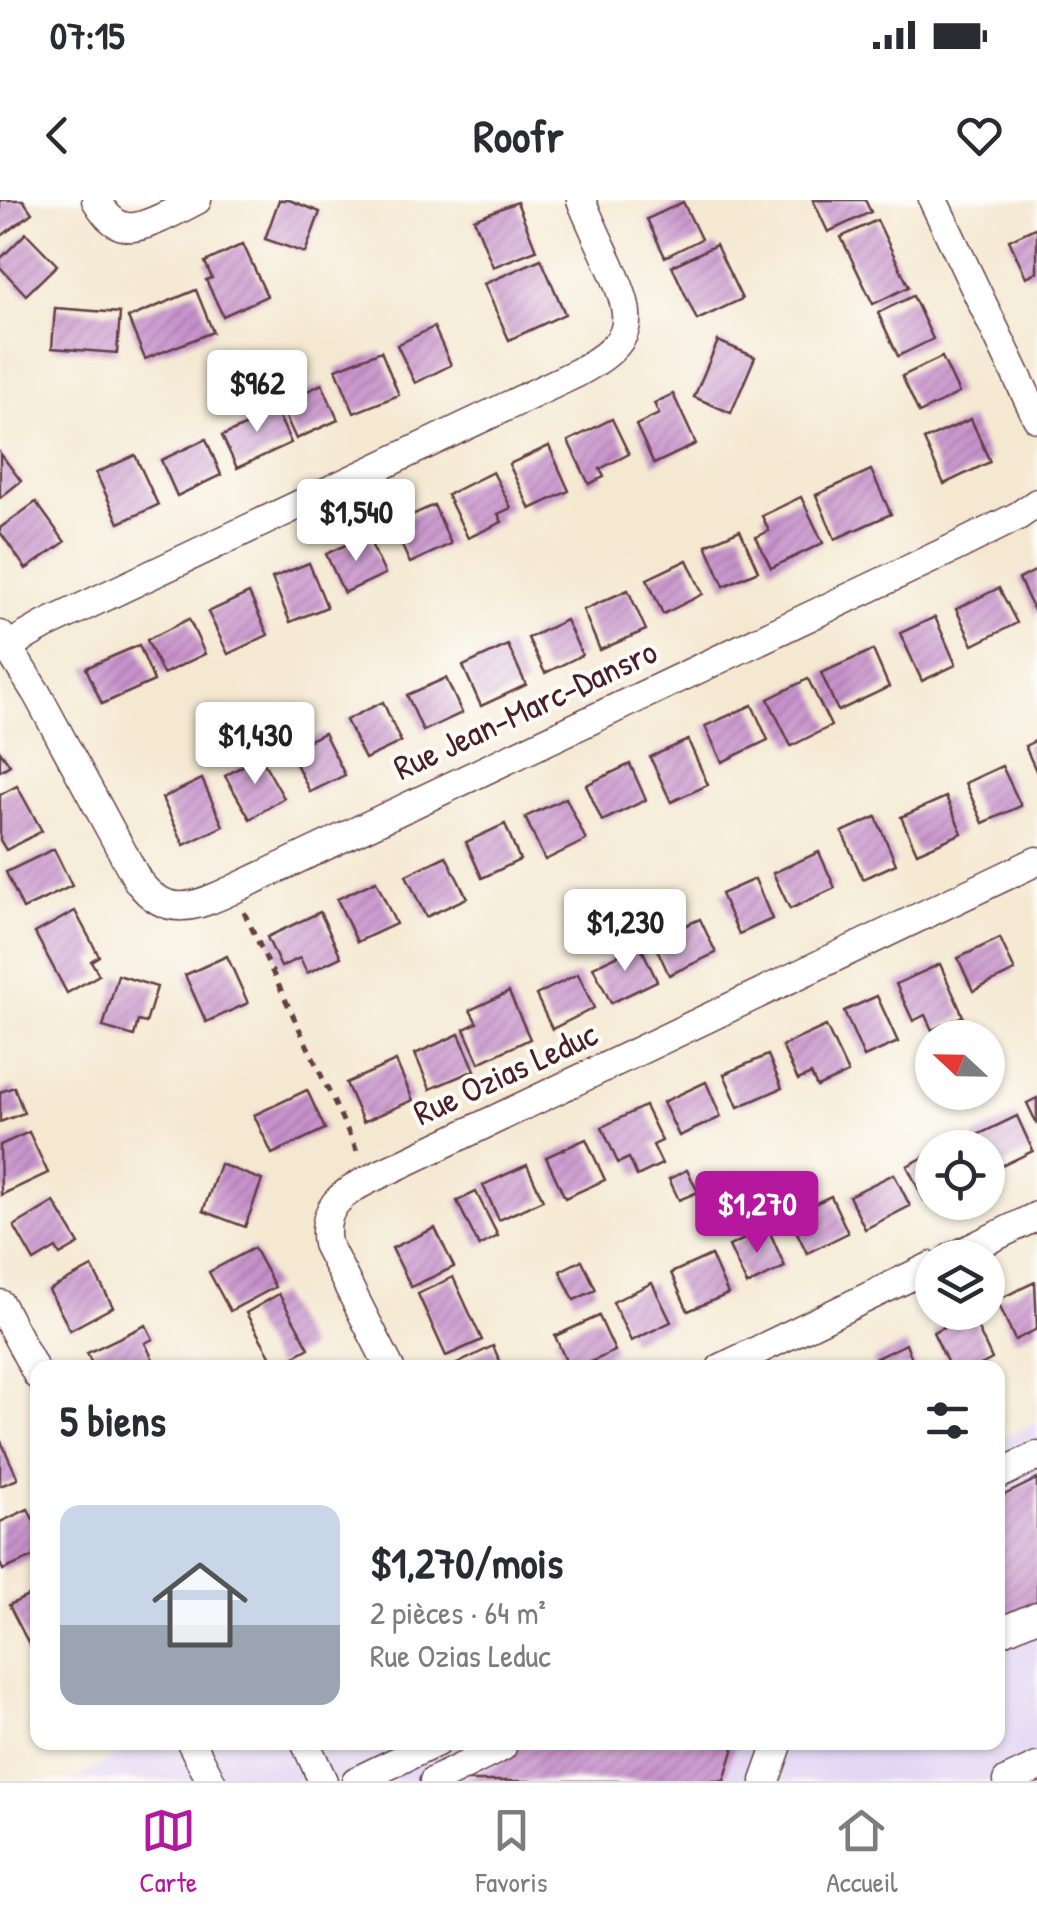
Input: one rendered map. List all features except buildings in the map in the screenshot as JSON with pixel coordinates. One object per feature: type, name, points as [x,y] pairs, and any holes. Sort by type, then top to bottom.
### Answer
[{"type":"street","points":[[96,200],[116,223],[130,228],[198,200]]},
{"type":"street","points":[[4,641],[602,358],[624,332],[628,311],[581,200]]},
{"type":"street","points":[[940,202],[1037,418]]},
{"type":"street","name":"Rue Jean-Marc-Dansro","points":[[4,641],[38,694],[138,880],[161,902],[192,906],[940,554],[1037,503]]},
{"type":"street","name":"Rue Ozias Leduc","points":[[386,1360],[327,1244],[327,1221],[342,1194],[1037,861]]},
{"type":"street","points":[[988,1240],[1037,1216]]},
{"type":"street","points":[[738,1360],[915,1274]]},
{"type":"street","points":[[0,1304],[30,1361]]},
{"type":"street","points":[[1005,1472],[1037,1456]]},
{"type":"street","points":[[1005,1630],[1037,1616]]},
{"type":"street","points":[[195,1750],[211,1781]]},
{"type":"street","points":[[309,1750],[323,1781]]},
{"type":"street","points":[[356,1781],[420,1750]]},
{"type":"street","points":[[434,1781],[498,1750]]},
{"type":"street","points":[[764,1781],[776,1750]]},
{"type":"street","points":[[1007,1781],[1037,1767]]},
{"type":"path","points":[[241,907],[363,1162]]},
{"type":"shaded area","points":[[1037,1422],[1037,1781],[72,1781],[126,1750],[1005,1750],[1005,1438]]}]
